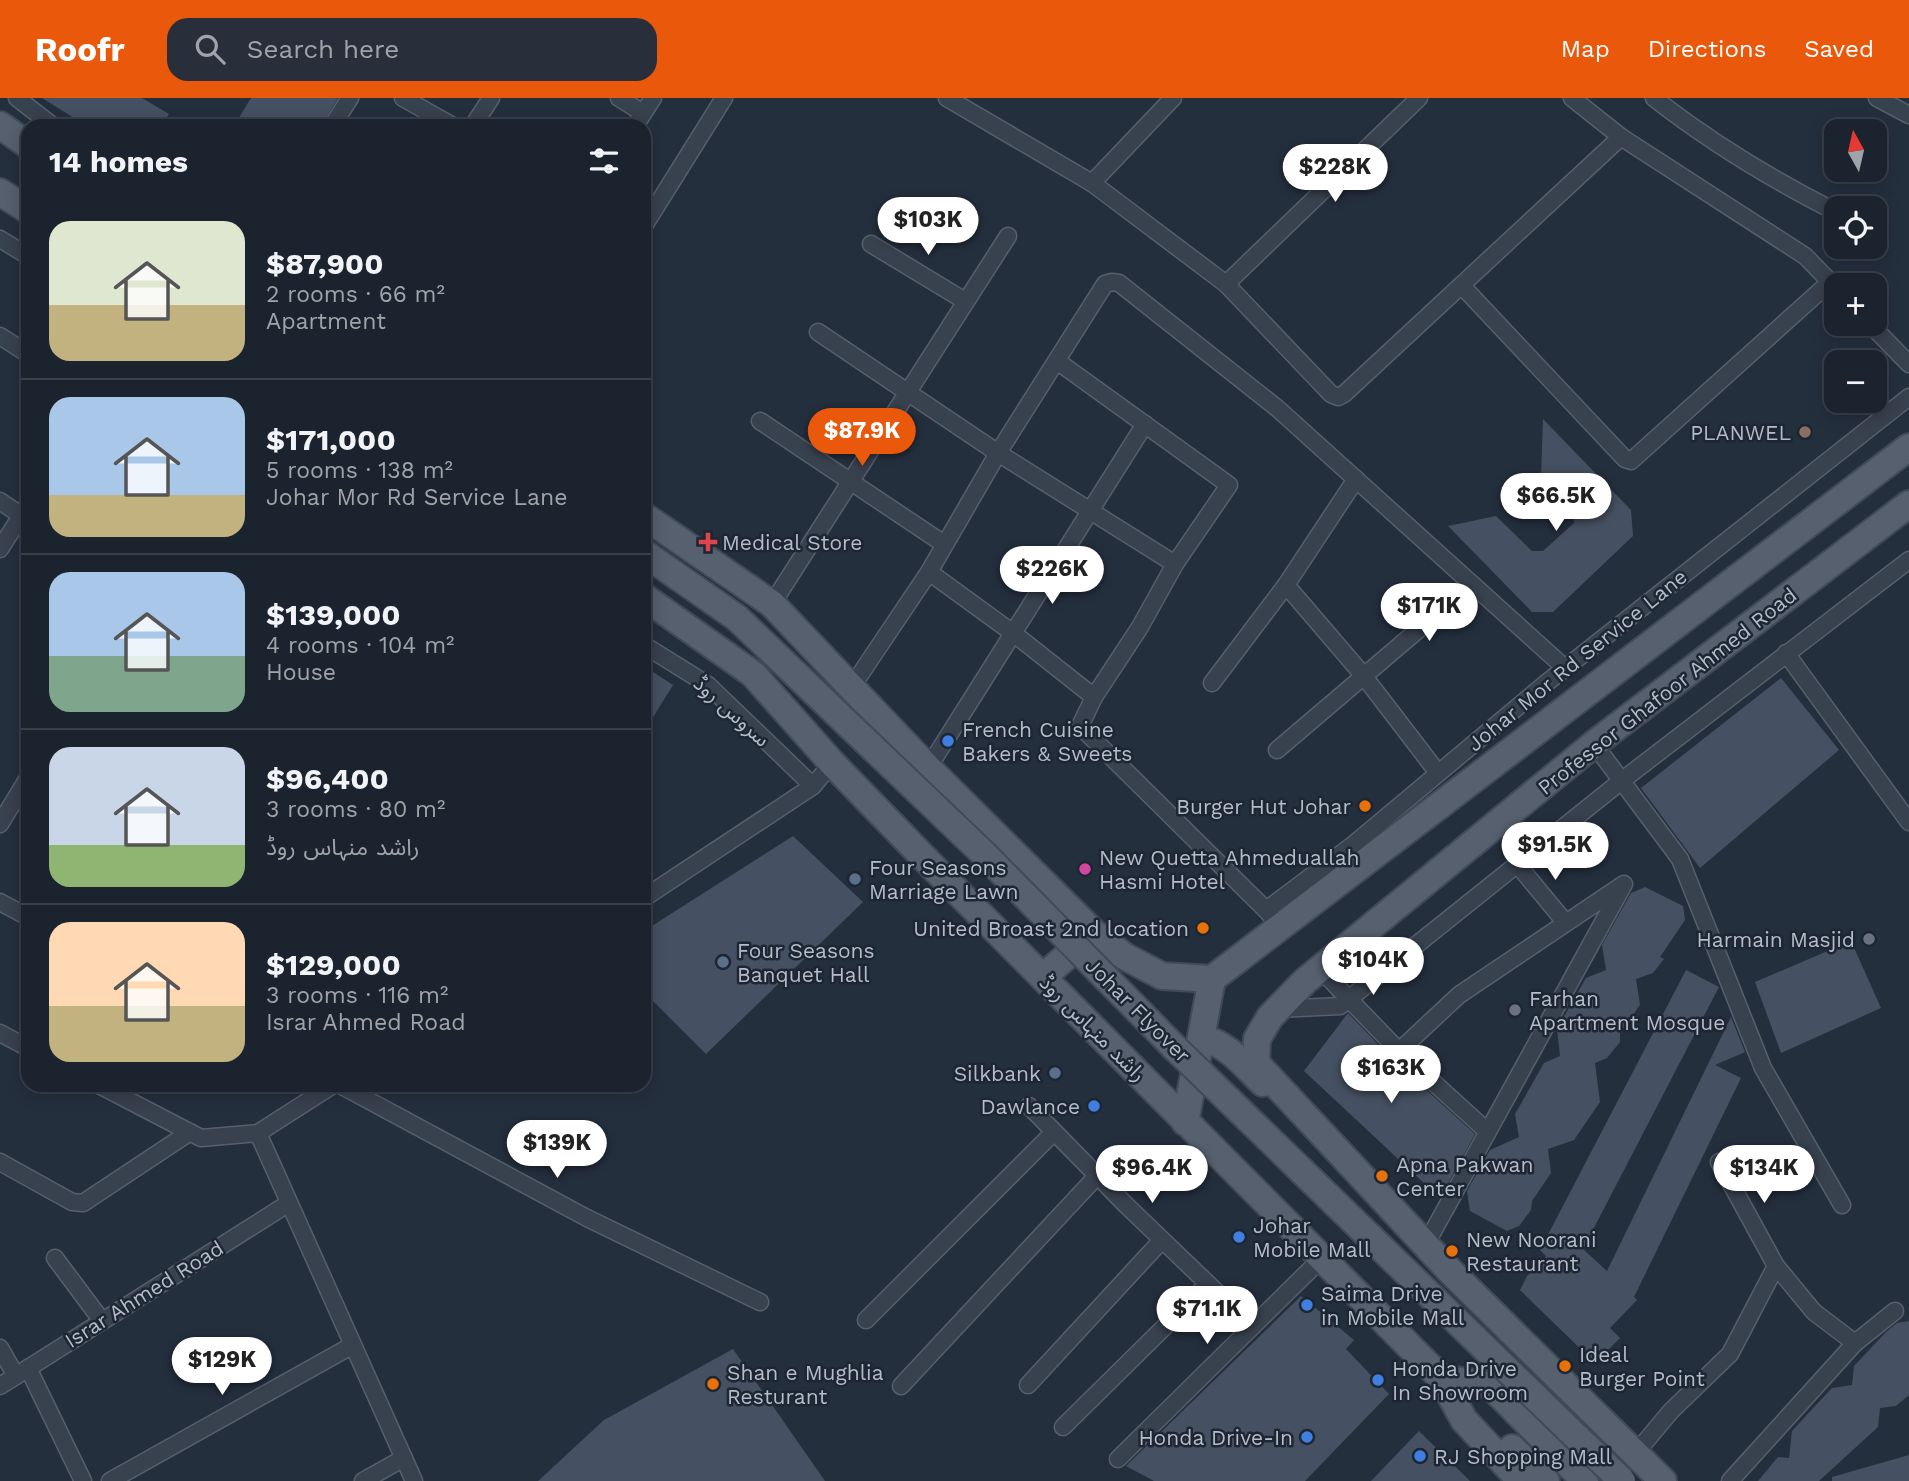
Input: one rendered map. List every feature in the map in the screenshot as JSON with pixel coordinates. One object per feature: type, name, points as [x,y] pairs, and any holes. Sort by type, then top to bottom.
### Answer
[{"type":"main road","points":[[0,125],[21,140]]},
{"type":"main road","points":[[0,192],[21,206]]},
{"type":"main road","points":[[1185,1122],[1212,979],[1274,919],[1440,807],[1909,447]]},
{"type":"main road","name":"Professor Ghafoor Ahmed Road","points":[[1663,1481],[1425,1246],[1338,1153],[1256,1063],[1257,1039],[1270,1017],[1320,969],[1594,744],[1909,504]]},
{"type":"main road","points":[[651,521],[772,604],[928,768],[1094,933],[1124,956],[1162,976],[1212,979]]},
{"type":"main road","name":"Johar Flyover","points":[[651,558],[737,618],[984,854],[1176,1049],[1622,1481]]},
{"type":"main road","points":[[1726,588],[1751,626]]},
{"type":"main road","name":"راشد منہاس روڈ","points":[[651,602],[753,674],[832,763],[1441,1378],[1464,1420],[1521,1481]]},
{"type":"main road","points":[[1042,977],[1094,933]]},
{"type":"main road","points":[[1201,1038],[1216,1040],[1224,1046],[1338,1153]]},
{"type":"main road","points":[[1441,1378],[1546,1481]]},
{"type":"main road","points":[[1441,1378],[1490,1385],[1585,1481]]},
{"type":"street","points":[[17,98],[44,119]]},
{"type":"street","points":[[336,119],[350,98]]},
{"type":"street","points":[[403,98],[440,119]]},
{"type":"street","points":[[478,119],[491,98]]},
{"type":"street","points":[[619,98],[639,119],[653,98]]},
{"type":"street","points":[[651,215],[724,98]]},
{"type":"street","points":[[947,98],[1092,183],[1226,284],[1331,394],[1338,397],[1463,286],[1621,137]]},
{"type":"street","points":[[1092,183],[1173,98]]},
{"type":"street","points":[[1226,284],[1419,98]]},
{"type":"street","points":[[1572,98],[1621,137],[1805,256],[1824,276]]},
{"type":"street","points":[[1654,98],[1789,188],[1824,206]]},
{"type":"street","points":[[1877,98],[1909,115]]},
{"type":"street","points":[[772,604],[1008,236]]},
{"type":"street","points":[[0,239],[21,252]]},
{"type":"street","points":[[871,244],[965,301]]},
{"type":"street","points":[[851,688],[929,572],[998,453],[1105,284],[1112,282],[1119,283],[1277,408],[1565,668]]},
{"type":"street","points":[[1463,286],[1625,458],[1631,461],[1824,293]]},
{"type":"street","points":[[818,332],[998,453],[1175,564]]},
{"type":"street","points":[[0,336],[21,350]]},
{"type":"street","points":[[1882,336],[1909,364]]},
{"type":"street","points":[[1057,361],[1229,485],[1175,564],[1140,627],[1081,719],[1083,729],[1274,919]]},
{"type":"street","name":"Johar Mor Rd Service Lane","points":[[1274,919],[1354,844],[1437,773],[1565,668],[1909,397]]},
{"type":"street","points":[[760,421],[944,544]]},
{"type":"street","points":[[928,768],[1145,424]]},
{"type":"street","points":[[1212,683],[1286,585],[1356,479]]},
{"type":"street","points":[[0,501],[21,511]]},
{"type":"street","points":[[0,549],[21,520]]},
{"type":"street","points":[[1278,1009],[1340,1006],[1620,782],[1909,560]]},
{"type":"street","points":[[929,572],[1013,633],[1094,697]]},
{"type":"street","points":[[1277,750],[1472,584]]},
{"type":"street","points":[[1286,585],[1363,675],[1437,773]]},
{"type":"street","name":"سروس روڈ","points":[[651,649],[708,685],[813,786]]},
{"type":"street","points":[[1786,653],[1909,822]]},
{"type":"street","points":[[1594,744],[1680,859],[1763,1068],[1842,1205]]},
{"type":"street","points":[[651,893],[813,786],[832,763]]},
{"type":"street","points":[[1424,784],[1440,807]]},
{"type":"street","points":[[0,824],[21,790]]},
{"type":"street","points":[[1517,864],[1565,922]]},
{"type":"street","points":[[1399,1051],[1459,995],[1624,884],[1425,1246]]},
{"type":"street","points":[[0,902],[21,913]]},
{"type":"street","points":[[1320,969],[1399,1051],[1488,1132]]},
{"type":"street","points":[[0,1032],[21,1044]]},
{"type":"street","points":[[113,1092],[201,1138],[258,1133],[322,1092]]},
{"type":"street","points":[[353,1092],[587,1218],[760,1302]]},
{"type":"street","points":[[1029,1106],[1252,1326]]},
{"type":"street","points":[[0,1162],[72,1202],[83,1203],[190,1132]]},
{"type":"street","points":[[866,1320],[1054,1132]]},
{"type":"street","points":[[258,1133],[414,1481]]},
{"type":"street","points":[[1719,1162],[1776,1266],[1814,1311],[1855,1343]]},
{"type":"street","points":[[901,1386],[1097,1176]]},
{"type":"street","name":"Israr Ahmed Road","points":[[0,1386],[289,1203]]},
{"type":"street","points":[[1028,1385],[1162,1240]]},
{"type":"street","points":[[55,1258],[102,1321]]},
{"type":"street","points":[[1118,1460],[1321,1258]]},
{"type":"street","points":[[1635,1454],[1671,1411],[1730,1354],[1776,1266]]},
{"type":"street","points":[[1063,1427],[1207,1284]]},
{"type":"street","points":[[1730,1481],[1855,1343],[1895,1311]]},
{"type":"street","points":[[110,1481],[353,1345]]},
{"type":"street","points":[[0,1348],[22,1372],[83,1481]]},
{"type":"street","points":[[363,1481],[404,1458]]},
{"type":"building","points":[[42,98],[142,98],[169,114],[166,119],[76,119]]},
{"type":"building","points":[[251,98],[338,98],[325,119],[238,119]]},
{"type":"building","points":[[1543,419],[1631,510],[1633,536],[1553,612],[1532,612],[1448,526],[1496,516],[1532,551],[1543,551],[1574,523],[1573,511],[1541,478]]},
{"type":"building","points":[[651,671],[673,685],[651,721]]},
{"type":"building","points":[[1781,678],[1839,750],[1700,868],[1641,788]]},
{"type":"building","name":"Four Seasons Banquet Hall","points":[[793,836],[863,902],[706,1054],[651,999],[651,927]]},
{"type":"building","points":[[1645,887],[1683,906],[1685,920],[1660,957],[1664,959],[1653,973],[1636,979],[1640,1005],[1620,1033],[1620,1042],[1607,1058],[1595,1063],[1600,1102],[1574,1140],[1548,1149],[1551,1173],[1519,1226],[1507,1231],[1470,1211],[1467,1191],[1490,1150],[1519,1137],[1515,1114],[1544,1063],[1560,1056],[1557,1029],[1586,978],[1606,970],[1602,945],[1631,893]]},
{"type":"building","points":[[1851,941],[1881,1008],[1781,1053],[1755,982]]},
{"type":"building","points":[[1686,970],[1719,987],[1583,1249],[1607,1271],[1731,1017],[1745,1052],[1715,1065],[1741,1078],[1634,1297],[1637,1300],[1610,1328],[1620,1338],[1595,1363],[1520,1290],[1527,1276],[1546,1256],[1540,1250]]},
{"type":"building","points":[[1348,1013],[1392,1059],[1475,1134],[1440,1198],[1304,1071]]},
{"type":"building","points":[[1301,1296],[1354,1340],[1346,1349],[1389,1394],[1305,1481],[1154,1481],[1126,1466]]},
{"type":"building","points":[[1909,1321],[1909,1395],[1896,1406],[1880,1408],[1878,1427],[1819,1481],[1758,1481],[1778,1457],[1789,1458],[1792,1431],[1815,1406],[1832,1388],[1852,1385],[1854,1366],[1897,1323]]},
{"type":"building","name":"Shan e Mughlia Resturant","points":[[733,1349],[825,1481],[538,1481],[604,1420]]},
{"type":"building","name":"RJ Shopping Mall","points":[[1419,1431],[1470,1481],[1371,1481]]},
{"type":"building","points":[[1909,1455],[1909,1481],[1832,1481],[1832,1477]]},
{"type":"place","name":"PLANWEL","points":[[1805,432]]},
{"type":"place","name":"Medical Store","points":[[708,542]]},
{"type":"place","name":"French Cuisine Bakers & Sweets","points":[[948,741]]},
{"type":"place","name":"Burger Hut Johar","points":[[1365,806]]},
{"type":"place","name":"New Quetta Ahmeduallah Hasmi Hotel","points":[[1085,869]]},
{"type":"place","name":"Four Seasons Marriage Lawn","points":[[855,879]]},
{"type":"place","name":"United Broast 2nd location","points":[[1203,928]]},
{"type":"place","name":"Harmain Masjid","points":[[1869,939]]},
{"type":"place","name":"Four Seasons Banquet Hall","points":[[723,962]]},
{"type":"place","name":"Farhan Apartment Mosque","points":[[1515,1010]]},
{"type":"place","name":"Silkbank","points":[[1055,1073]]},
{"type":"place","name":"Dawlance","points":[[1094,1106]]},
{"type":"place","name":"Apna Pakwan Center","points":[[1382,1176]]},
{"type":"place","name":"Johar Mobile Mall","points":[[1239,1237]]},
{"type":"place","name":"New Noorani Restaurant","points":[[1452,1251]]},
{"type":"place","name":"Saima Drive in Mobile Mall","points":[[1307,1305]]},
{"type":"place","name":"Ideal Burger Point","points":[[1565,1366]]},
{"type":"place","name":"Honda Drive In Showroom","points":[[1378,1380]]},
{"type":"place","name":"Shan e Mughlia Resturant","points":[[713,1384]]},
{"type":"place","name":"Honda Drive-In","points":[[1307,1437]]},
{"type":"place","name":"RJ Shopping Mall","points":[[1420,1456]]}]
